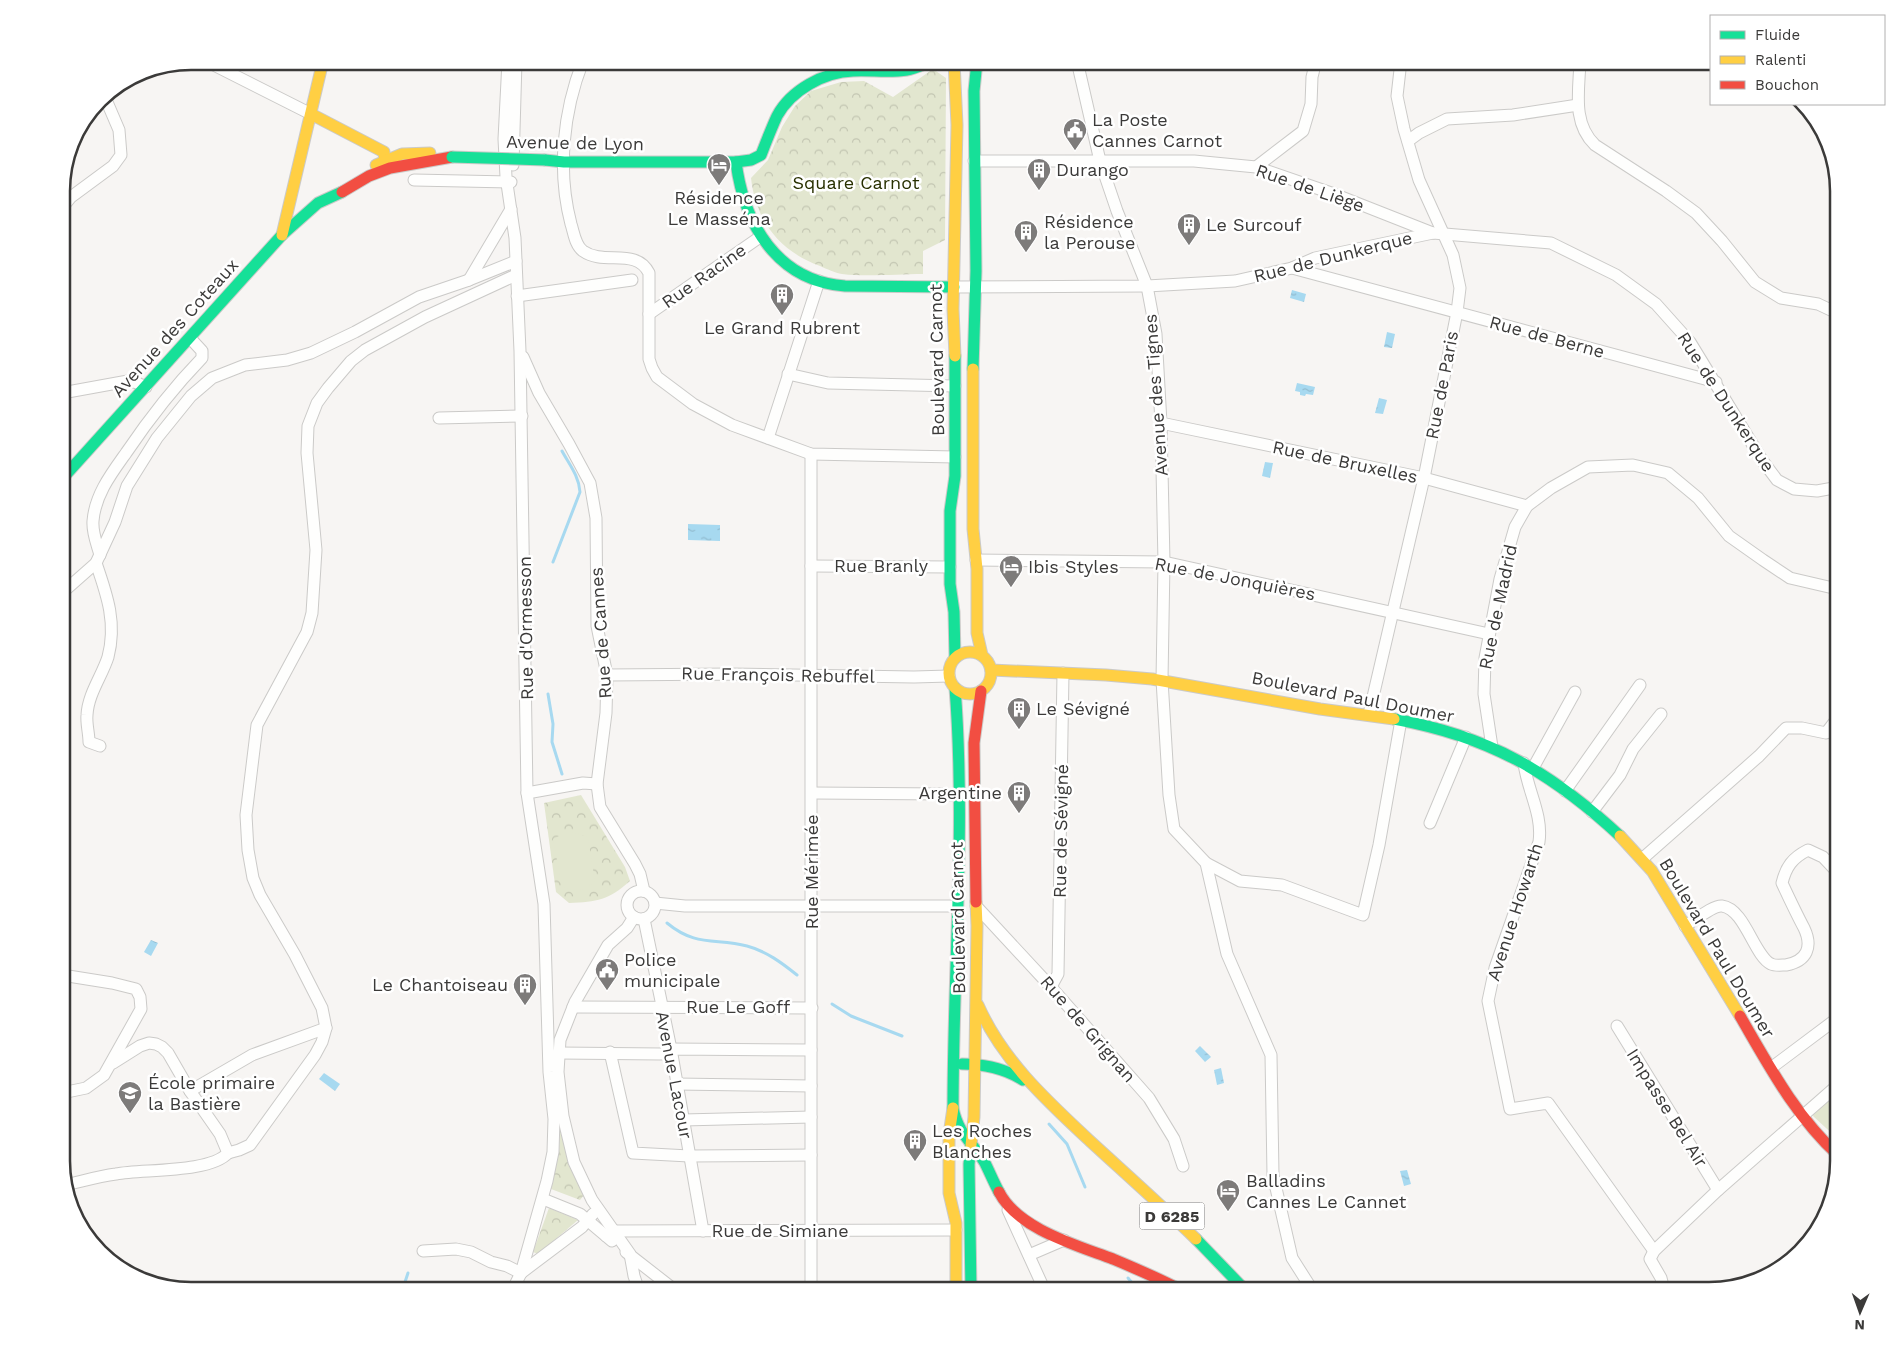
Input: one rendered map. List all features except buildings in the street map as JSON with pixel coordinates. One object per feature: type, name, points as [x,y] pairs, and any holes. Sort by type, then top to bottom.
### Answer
[{"type":"main road","points":[[282,235],[321,70]]},
{"type":"main road","name":"Avenue de Lyon","points":[[452,157],[564,162],[736,162],[750,160],[761,155],[778,115],[788,102],[802,89],[816,80],[832,74],[850,71],[907,70]]},
{"type":"main road","name":"Boulevard Carnot","points":[[954,70],[956,224],[953,309],[955,457],[954,486],[950,511],[950,567],[955,658]]},
{"type":"main road","name":"Boulevard Carnot","points":[[976,70],[974,91],[975,325],[973,348],[973,529],[976,560],[977,633],[982,655]]},
{"type":"main road","points":[[311,114],[384,152],[385,164],[369,176]]},
{"type":"main road","name":"Avenue des Coteaux","points":[[70,470],[282,235],[315,205],[385,159],[401,153],[413,158]]},
{"type":"main road","name":"Avenue des Coteaux","points":[[336,191],[413,158],[452,157]]},
{"type":"main road","points":[[736,162],[742,199],[760,237],[785,262],[807,276],[843,286],[954,287]]},
{"type":"main road","points":[[292,190],[294,199],[299,205],[315,205]]},
{"type":"main road","points":[[918,288],[937,294],[947,300],[953,309]]},
{"type":"main road","points":[[966,652],[982,655],[991,670],[989,682],[976,693],[965,693],[955,688],[949,676],[949,669],[955,658],[966,652]]},
{"type":"main road","name":"Boulevard Paul Doumer","points":[[991,670],[1162,680],[1311,708],[1369,714],[1401,720],[1466,737],[1492,747],[1528,765],[1592,812],[1642,859],[1652,871],[1770,1068],[1801,1116],[1830,1148]]},
{"type":"main road","name":"Boulevard Carnot","points":[[955,688],[959,741],[959,888],[952,1064],[953,1108],[949,1135],[949,1200],[955,1216],[956,1282]]},
{"type":"main road","name":"Boulevard Carnot","points":[[971,1282],[969,1164],[974,1117],[977,932],[974,876],[974,743],[981,690]]},
{"type":"main road","name":"D 6285","points":[[976,1002],[990,1032],[1030,1084],[1208,1249],[1238,1282]]},
{"type":"main road","points":[[952,1064],[974,1063],[1007,1070],[1030,1084]]},
{"type":"main road","name":"Boulevard Carnot","points":[[953,1108],[958,1126],[971,1145]]},
{"type":"main road","points":[[971,1145],[984,1162],[1005,1204],[1033,1225],[1064,1240],[1166,1282]]},
{"type":"street","points":[[224,70],[311,114]]},
{"type":"street","points":[[508,70],[509,126]]},
{"type":"street","points":[[509,126],[515,70]]},
{"type":"street","points":[[579,70],[574,84],[566,122],[564,162],[568,212],[576,242],[582,251],[595,257],[634,259],[641,263],[649,274],[649,359],[657,377],[693,404],[724,421],[811,454],[955,457]]},
{"type":"street","name":"Avenue des Tignes","points":[[1079,70],[1100,161],[1117,212],[1147,286],[1156,334],[1161,423],[1164,562],[1162,680],[1169,795],[1174,829],[1206,863]]},
{"type":"street","points":[[1256,167],[1303,131],[1311,104],[1314,70]]},
{"type":"street","name":"Rue de Paris","points":[[1369,714],[1424,478],[1457,312],[1460,288],[1453,255],[1419,180],[1408,141],[1397,96],[1400,70]]},
{"type":"street","points":[[1580,70],[1578,110],[1586,136],[1596,145],[1696,213],[1756,282],[1781,298],[1818,304],[1830,310]]},
{"type":"street","points":[[70,198],[113,166],[121,155],[119,130],[107,103]]},
{"type":"street","points":[[1408,141],[1419,133],[1447,119],[1512,115],[1578,105]]},
{"type":"street","name":"Rue d'Ormesson","points":[[509,126],[509,194],[516,261],[522,398],[527,793],[544,904],[548,1018]]},
{"type":"street","name":"Rue de Liège","points":[[974,161],[1194,161],[1256,167],[1334,194],[1432,233]]},
{"type":"street","points":[[414,180],[509,182]]},
{"type":"street","points":[[473,295],[469,280],[511,209]]},
{"type":"street","name":"Rue de Dunkerque","points":[[954,287],[1147,286],[1235,280],[1292,268],[1315,258],[1432,233],[1551,243],[1616,275],[1656,304],[1690,342],[1762,460],[1777,480],[1794,489],[1817,491],[1830,489]]},
{"type":"street","name":"Rue Racine","points":[[649,314],[760,237]]},
{"type":"street","points":[[70,585],[98,559],[115,522],[127,486],[157,438],[192,396],[212,378],[245,366],[287,360],[311,353],[355,332],[418,297],[469,280],[516,261]]},
{"type":"street","name":"Rue de Berne","points":[[1292,268],[1716,382]]},
{"type":"street","points":[[72,1184],[116,1174],[205,1166],[220,1160],[228,1153],[250,1144],[315,1055],[322,1042],[326,1028],[322,1008],[295,955],[260,895],[253,878],[248,850],[246,815],[257,725],[308,632],[312,613],[316,550],[306,453],[308,426],[317,403],[328,388],[351,361],[365,350],[425,317],[516,275]]},
{"type":"street","points":[[517,296],[632,280]]},
{"type":"street","points":[[768,438],[820,281]]},
{"type":"street","points":[[100,746],[90,742],[87,715],[93,692],[108,657],[112,623],[92,522],[101,489],[149,419],[175,386],[202,358],[202,351],[190,338]]},
{"type":"street","name":"Rue de Cannes","points":[[520,350],[539,394],[590,483],[596,518],[597,626],[607,675],[606,713],[597,784],[600,807],[635,864],[644,890]]},
{"type":"street","points":[[788,374],[828,383],[955,386]]},
{"type":"street","points":[[70,391],[128,381],[146,388]]},
{"type":"street","points":[[522,398],[539,394]]},
{"type":"street","points":[[439,418],[522,416]]},
{"type":"street","name":"Rue de Bruxelles","points":[[1161,423],[1424,478],[1527,506]]},
{"type":"street","name":"Rue Mérimée","points":[[811,454],[812,1282]]},
{"type":"street","name":"Rue de Madrid","points":[[1492,747],[1483,680],[1489,634],[1500,579],[1516,527],[1527,506],[1551,488],[1588,468],[1633,465],[1668,473],[1698,498],[1729,536],[1790,578],[1830,587]]},
{"type":"street","name":"Rue de Jonquières","points":[[976,560],[1164,562],[1489,634]]},
{"type":"street","name":"Rue Branly","points":[[811,566],[950,567]]},
{"type":"street","name":"Rue de Sévigné","points":[[1051,986],[1058,974],[1063,673]]},
{"type":"street","name":"Rue François Rebuffel","points":[[607,675],[949,676]]},
{"type":"street","points":[[1565,791],[1640,685]]},
{"type":"street","points":[[1528,765],[1575,692]]},
{"type":"street","points":[[1592,812],[1620,775],[1633,749],[1661,714]]},
{"type":"street","points":[[1206,863],[1240,881],[1282,884],[1363,915],[1379,846],[1401,720]]},
{"type":"street","points":[[1642,859],[1759,756],[1786,728],[1802,728],[1826,733],[1830,728]]},
{"type":"street","points":[[1430,823],[1466,737]]},
{"type":"street","name":"Avenue Howarth","points":[[1528,765],[1528,786],[1540,820],[1539,842],[1494,968],[1488,1001],[1510,1109],[1548,1103],[1654,1252]]},
{"type":"street","points":[[527,793],[583,783],[597,784]]},
{"type":"street","points":[[812,793],[945,794],[960,796]]},
{"type":"street","points":[[1685,926],[1715,908],[1722,906],[1729,909],[1740,919],[1765,958],[1771,964],[1781,966],[1795,963],[1806,954],[1808,945],[1806,934],[1782,883],[1788,865],[1796,856],[1808,850],[1822,857],[1830,865]]},
{"type":"street","points":[[1206,863],[1227,954],[1271,1055],[1273,1174],[1292,1258],[1307,1282]]},
{"type":"street","points":[[610,1234],[579,1174],[566,1130],[561,1104],[558,1053],[560,1040],[573,1007],[608,945],[639,918],[654,911],[655,903],[652,895],[644,890],[636,891],[627,900],[628,912],[639,918]]},
{"type":"street","points":[[655,903],[685,906],[957,906]]},
{"type":"street","name":"Rue de Grignan","points":[[975,905],[1051,986],[1148,1098],[1174,1139],[1183,1166]]},
{"type":"street","name":"Avenue Lacour","points":[[639,918],[662,1007],[703,1232]]},
{"type":"street","points":[[70,976],[136,989],[140,997],[141,1009],[112,1064],[104,1075],[86,1088],[70,1091]]},
{"type":"street","name":"Rue Le Goff","points":[[573,1007],[812,1008]]},
{"type":"street","points":[[548,1018],[556,1023],[568,1021]]},
{"type":"street","points":[[517,1282],[522,1272],[543,1199],[550,1166],[554,1132],[549,1072],[548,1018]]},
{"type":"street","points":[[1770,1068],[1830,1024]]},
{"type":"street","name":"Impasse Bel Air","points":[[1617,1026],[1718,1190]]},
{"type":"street","points":[[190,1091],[252,1055],[326,1028]]},
{"type":"street","points":[[112,1064],[140,1046],[156,1044],[162,1047],[220,1134],[228,1153]]},
{"type":"street","points":[[558,1053],[662,1054],[670,1049],[811,1050]]},
{"type":"street","points":[[610,1052],[633,1153],[689,1156],[811,1155]]},
{"type":"street","points":[[676,1084],[811,1086]]},
{"type":"street","points":[[1662,1282],[1650,1260],[1654,1252],[1718,1190],[1830,1092]]},
{"type":"street","points":[[683,1120],[811,1118]]},
{"type":"street","points":[[543,1199],[580,1214],[610,1234],[630,1254],[665,1282]]},
{"type":"street","points":[[1005,1204],[1041,1282]]},
{"type":"street","points":[[522,1272],[582,1228],[597,1208]]},
{"type":"street","name":"Rue de Simiane","points":[[610,1234],[956,1230]]},
{"type":"street","points":[[1028,1255],[1064,1240]]},
{"type":"street","points":[[423,1251],[456,1249],[471,1252],[490,1262],[522,1272]]},
{"type":"street","points":[[630,1254],[636,1282]]},
{"type":"green space","name":"Square Carnot","points":[[932,70],[946,78],[945,240],[923,251],[923,274],[851,275],[831,271],[805,260],[781,243],[764,221],[758,208],[751,178],[768,160],[782,127],[795,106],[811,91],[841,82],[864,81],[893,97]]},
{"type":"green space","points":[[581,795],[625,867],[630,881],[616,892],[602,899],[569,903],[556,892],[544,803]]},
{"type":"green space","points":[[569,831],[588,837],[595,882],[577,892],[562,887],[553,839]]},
{"type":"green space","points":[[1830,1098],[1830,1132],[1813,1116],[1815,1109]]},
{"type":"green space","points":[[560,1130],[562,1130],[584,1195],[580,1200],[551,1189],[559,1152]]},
{"type":"green space","points":[[549,1208],[578,1220],[538,1254],[533,1252]]},
{"type":"water","points":[[1292,290],[1306,294],[1304,302],[1290,298]]},
{"type":"water","points":[[1387,332],[1395,334],[1392,348],[1384,347]]},
{"type":"water","points":[[1297,383],[1315,387],[1313,395],[1300,395],[1300,392],[1295,391]]},
{"type":"water","points":[[1379,398],[1387,400],[1383,414],[1375,413]]},
{"type":"water","points":[[1265,462],[1273,463],[1270,478],[1262,476]]},
{"type":"water","points":[[688,524],[720,525],[720,541],[688,540]]},
{"type":"water","points":[[151,940],[158,943],[151,956],[144,952]]},
{"type":"water","points":[[1200,1046],[1211,1057],[1205,1062],[1195,1051]]},
{"type":"water","points":[[1221,1068],[1224,1083],[1217,1085],[1214,1070]]},
{"type":"water","points":[[324,1073],[340,1084],[335,1091],[319,1079]]},
{"type":"water","points":[[1407,1170],[1411,1184],[1404,1186],[1400,1171]]},
{"type":"waterway","points":[[553,562],[580,492],[576,475],[562,451]]},
{"type":"waterway","points":[[548,694],[553,724],[552,742],[562,774]]},
{"type":"waterway","points":[[667,923],[677,931],[697,939],[754,948],[774,958],[797,975]]},
{"type":"waterway","points":[[832,1004],[851,1016],[902,1036]]},
{"type":"waterway","points":[[1049,1124],[1067,1144],[1085,1187]]},
{"type":"waterway","points":[[405,1282],[408,1273]]},
{"type":"waterway","points":[[1128,1278],[1131,1282]]},
{"type":"traffic: fast","points":[[545,160],[564,162],[736,162],[751,160],[761,155],[777,116],[783,107],[809,84],[842,72],[907,70]]},
{"type":"traffic: fast","points":[[973,369],[976,271],[974,91],[976,70]]},
{"type":"traffic: fast","points":[[452,157],[545,160]]},
{"type":"traffic: fast","points":[[736,162],[740,185],[756,227],[768,245],[783,261],[800,273],[821,282],[845,286],[954,287]]},
{"type":"traffic: fast","points":[[70,470],[282,235],[318,203],[342,192]]},
{"type":"traffic: fast","points":[[955,356],[955,476],[950,511],[950,584],[954,612],[955,658]]},
{"type":"traffic: fast","points":[[955,688],[958,741],[959,846],[953,1108],[958,1125],[985,1163],[999,1192]]},
{"type":"traffic: fast","points":[[1394,719],[1459,735],[1488,746],[1516,760],[1543,775],[1568,793],[1620,836]]},
{"type":"traffic: fast","points":[[962,1064],[994,1068],[1009,1072],[1023,1080]]},
{"type":"traffic: fast","points":[[971,1145],[969,1164],[971,1282]]},
{"type":"traffic: fast","points":[[1196,1239],[1237,1282]]},
{"type":"traffic: slow","points":[[282,235],[321,70]]},
{"type":"traffic: slow","points":[[954,70],[957,125],[953,309],[955,356]]},
{"type":"traffic: slow","points":[[311,114],[384,152],[385,164],[381,167]]},
{"type":"traffic: slow","points":[[376,165],[402,154],[430,153]]},
{"type":"traffic: slow","points":[[973,369],[973,529],[977,569],[977,633],[982,655]]},
{"type":"traffic: slow","points":[[966,652],[974,652],[985,658],[991,673],[985,688],[974,694],[966,694],[955,688],[949,677],[949,669],[955,658],[966,652]]},
{"type":"traffic: slow","points":[[991,670],[1152,679],[1320,709],[1394,719]]},
{"type":"traffic: slow","points":[[1620,836],[1652,871],[1740,1016]]},
{"type":"traffic: slow","points":[[971,1145],[974,1117],[976,902]]},
{"type":"traffic: slow","points":[[978,1005],[1000,1044],[1027,1079],[1074,1126],[1196,1239]]},
{"type":"traffic: slow","points":[[953,1108],[949,1135],[949,1193],[956,1223],[956,1282]]},
{"type":"traffic: jam","points":[[342,192],[369,176],[390,168],[452,157]]},
{"type":"traffic: jam","points":[[976,902],[974,743],[981,691]]},
{"type":"traffic: jam","points":[[1740,1016],[1796,1108],[1830,1147]]},
{"type":"traffic: jam","points":[[999,1192],[1008,1205],[1034,1226],[1049,1234],[1166,1282]]},
{"type":"place","name":"La Poste Cannes Carnot","points":[[1075,151]]},
{"type":"place","name":"Résidence Le Masséna","points":[[719,186]]},
{"type":"place","name":"Durango","points":[[1039,191]]},
{"type":"place","name":"Le Surcouf","points":[[1189,246]]},
{"type":"place","name":"Résidence la Perouse","points":[[1026,253]]},
{"type":"place","name":"Le Grand Rubrent","points":[[782,316]]},
{"type":"place","name":"Ibis Styles","points":[[1011,588]]},
{"type":"place","name":"Le Sévigné","points":[[1019,730]]},
{"type":"place","name":"Argentine","points":[[1019,814]]},
{"type":"place","name":"Police municipale","points":[[607,991]]},
{"type":"place","name":"Le Chantoiseau","points":[[525,1006]]},
{"type":"place","name":"École primaire la Bastière","points":[[130,1114]]},
{"type":"place","name":"Les Roches Blanches","points":[[915,1162]]},
{"type":"place","name":"Balladins Cannes Le Cannet","points":[[1228,1212]]}]
